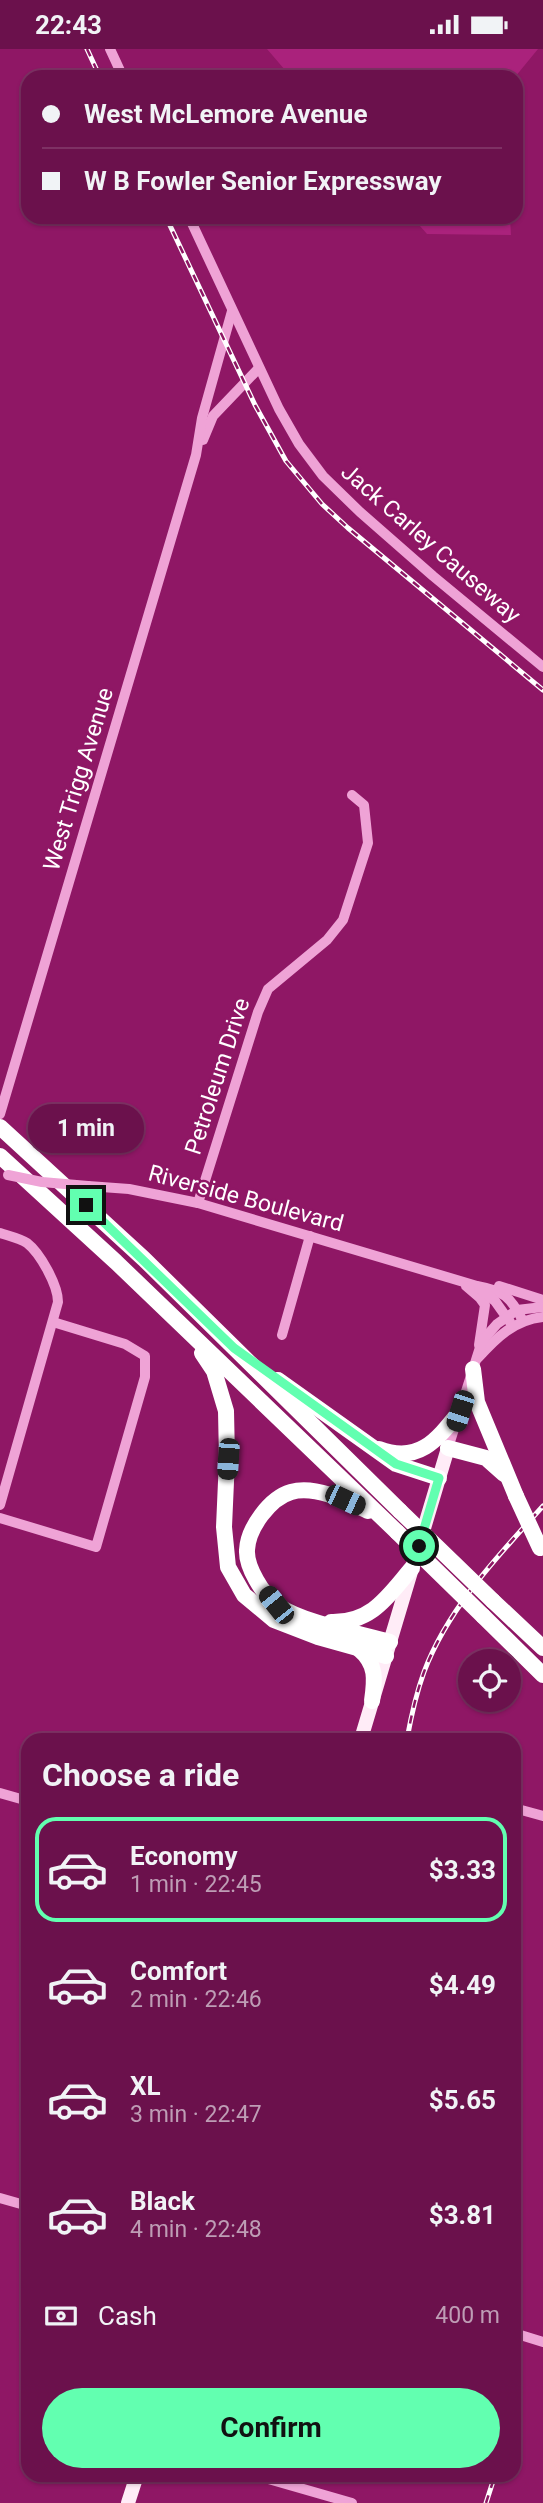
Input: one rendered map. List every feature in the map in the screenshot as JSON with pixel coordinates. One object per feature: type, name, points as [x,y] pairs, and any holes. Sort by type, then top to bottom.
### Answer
[{"type":"highway","points":[[0,1127],[144,1259],[543,1648]]},
{"type":"highway","points":[[0,1156],[185,1328],[543,1675]]},
{"type":"highway","points":[[185,1328],[214,1371],[226,1411],[228,1459],[223,1527],[228,1567],[244,1595],[274,1620],[318,1637],[357,1648],[388,1649]]},
{"type":"highway","points":[[234,1348],[396,1464],[439,1478]]},
{"type":"highway","points":[[476,1358],[477,1402],[508,1479],[542,1551]]},
{"type":"highway","points":[[369,1445],[391,1454],[411,1454],[436,1441],[460,1411]]},
{"type":"highway","points":[[448,1448],[486,1458],[508,1479]]},
{"type":"highway","points":[[381,1516],[345,1500],[316,1492],[291,1492],[273,1503],[255,1525],[247,1550],[253,1576],[276,1605],[388,1649]]},
{"type":"highway","points":[[314,1622],[361,1618],[380,1607],[412,1568]]},
{"type":"highway","points":[[357,1648],[369,1658],[373,1668],[372,1701]]},
{"type":"main road","points":[[363,1733],[448,1448]]},
{"type":"main road","points":[[128,2503],[134,2482]]},
{"type":"street","points":[[110,49],[120,70]]},
{"type":"street","name":"Jack Carley Causeway","points":[[192,224],[292,433],[323,476],[433,576],[543,667]]},
{"type":"street","points":[[196,455],[202,418],[232,311]]},
{"type":"street","points":[[196,455],[213,416],[259,368]]},
{"type":"street","name":"West Trigg Avenue","points":[[1,1110],[196,455]]},
{"type":"street","name":"Petroleum Drive","points":[[198,1203],[258,1012],[268,989],[327,940],[344,920],[368,843],[364,805],[352,795]]},
{"type":"street","name":"Riverside Boulevard","points":[[4,1174],[42,1182],[129,1189],[198,1203],[461,1282],[497,1290],[505,1294],[517,1310]]},
{"type":"street","points":[[0,1233],[26,1243],[44,1266],[58,1294],[53,1322],[0,1505]]},
{"type":"street","points":[[282,1335],[310,1236]]},
{"type":"street","points":[[461,1282],[492,1284],[543,1300]]},
{"type":"street","points":[[461,1282],[481,1298],[485,1305],[476,1358]]},
{"type":"street","points":[[477,1286],[514,1322]]},
{"type":"street","points":[[514,1322],[517,1310],[543,1307]]},
{"type":"street","points":[[448,1448],[485,1336],[514,1322],[543,1317]]},
{"type":"street","points":[[0,1518],[96,1546],[145,1377],[145,1356],[125,1344],[53,1322]]},
{"type":"street","points":[[0,1793],[21,1799]]},
{"type":"street","points":[[521,1810],[543,1816]]},
{"type":"street","points":[[0,2198],[21,2204]]},
{"type":"street","points":[[521,2335],[543,2341]]},
{"type":"street","points":[[279,2482],[352,2503]]},
{"type":"shaded area","points":[[267,49],[538,49],[521,70],[285,70]]},
{"type":"shaded area","points":[[418,224],[510,224],[511,235],[427,234]]},
{"type":"railway","points":[[87,49],[97,70]]},
{"type":"railway","points":[[169,224],[255,405],[286,461],[322,504],[348,528],[543,690]]},
{"type":"railway","points":[[408,1733],[424,1672],[446,1626],[476,1584],[543,1506]]},
{"type":"railway","points":[[486,2503],[493,2482]]},
{"type":"route","points":[[86,1205],[234,1348],[396,1464],[439,1478],[419,1546]]}]
